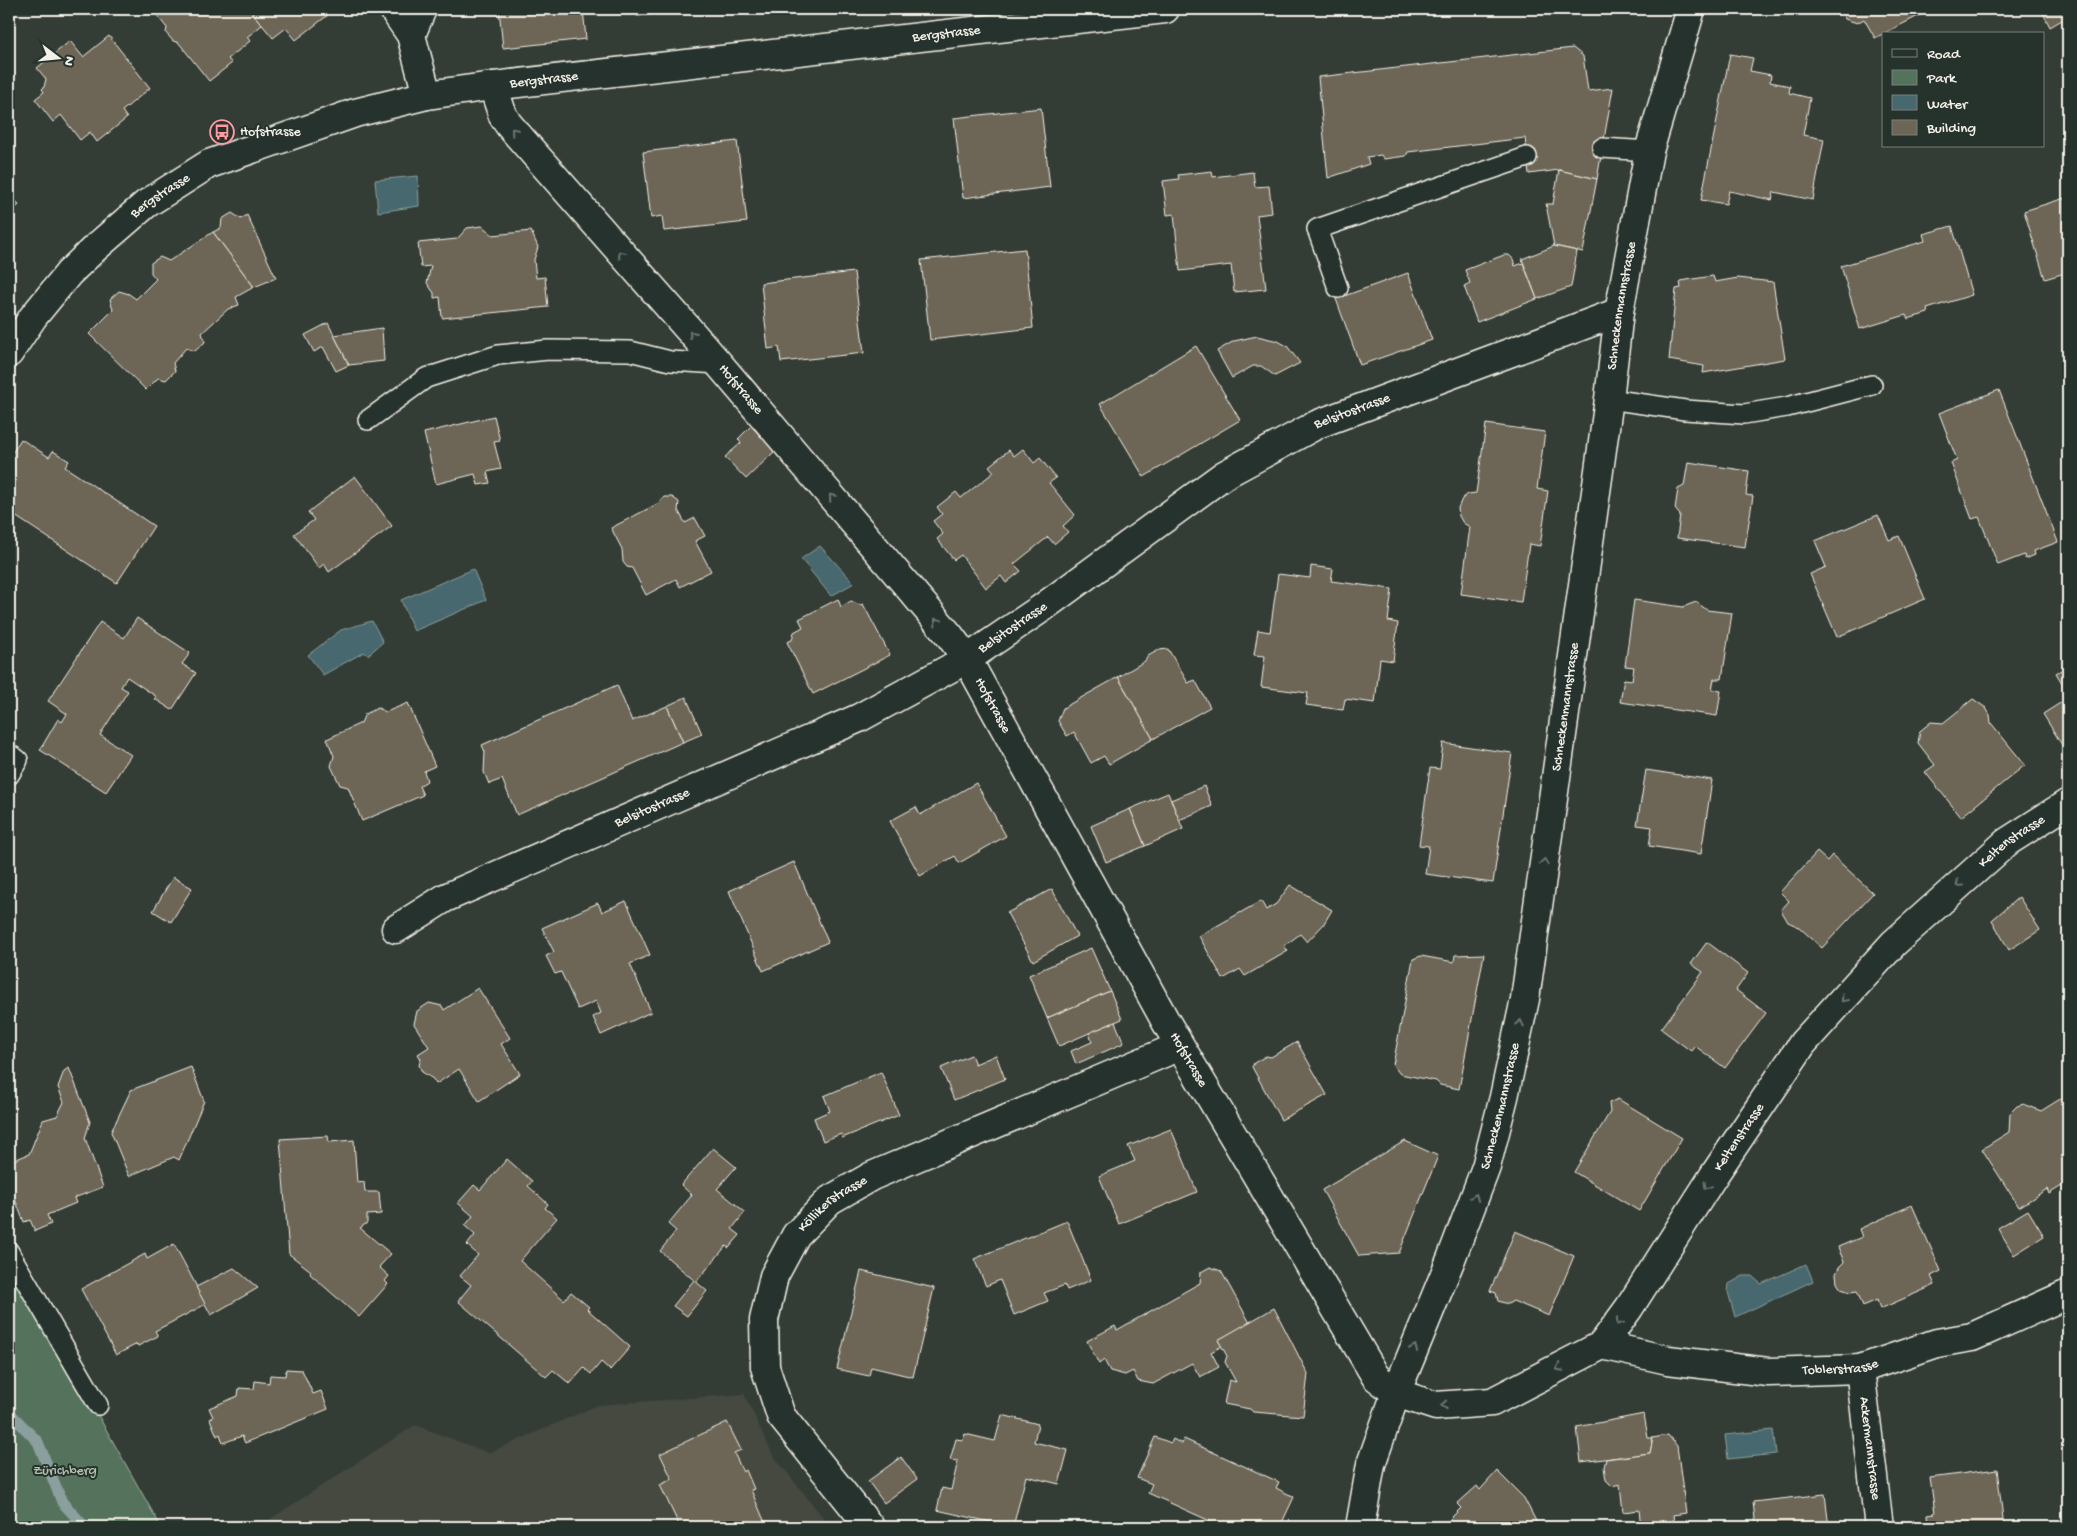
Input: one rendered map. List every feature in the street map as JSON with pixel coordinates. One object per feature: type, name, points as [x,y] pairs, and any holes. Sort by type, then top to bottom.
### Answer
[{"type":"street","points":[[393,9],[411,35],[427,95]]},
{"type":"street","points":[[411,35],[422,9]]},
{"type":"street","name":"Bergstrasse","points":[[9,353],[33,317],[69,273],[146,204],[209,164],[354,113],[427,95],[493,86],[1165,9]]},
{"type":"street","name":"Schneckenmannstrasse","points":[[1360,1523],[1371,1464],[1396,1393],[1451,1259],[1486,1167],[1525,999],[1619,312],[1649,151],[1691,9]]},
{"type":"street","name":"Hofstrasse","points":[[493,86],[503,116],[509,125],[719,364],[944,628],[967,659],[1180,1046],[1376,1377],[1396,1393]]},
{"type":"street","name":"Belsitostrasse","points":[[396,929],[445,898],[860,718],[967,659],[1042,608],[1224,475],[1318,424],[1619,312]]},
{"type":"street","name":"Keltenstrasse","points":[[1396,1393],[1436,1406],[1492,1402],[1602,1345],[1630,1308],[1714,1175],[1803,1043],[1894,943],[2007,842],[2068,804]]},
{"type":"street","name":"Köllikerstrasse","points":[[870,1527],[781,1416],[765,1366],[764,1320],[774,1276],[796,1235],[830,1200],[872,1176],[1180,1046]]},
{"type":"street","name":"Toblerstrasse","points":[[1602,1345],[1668,1360],[1768,1372],[1860,1369],[1936,1343],[1972,1337],[2068,1294]]},
{"type":"street","name":"Ackermannstrasse","points":[[1860,1369],[1879,1527]]},
{"type":"lane","points":[[1602,148],[1649,151]]},
{"type":"lane","points":[[1338,288],[1317,229],[1527,157]]},
{"type":"lane","points":[[368,420],[426,378],[498,355],[548,350],[630,351],[670,361],[719,364]]},
{"type":"lane","points":[[1608,399],[1685,410],[1744,414],[1787,407],[1872,385]]},
{"type":"lane","points":[[9,754],[18,760],[9,775]]},
{"type":"lane","points":[[9,1252],[98,1405]]},
{"type":"shaded area","points":[[744,1394],[773,1455],[831,1527],[258,1527],[415,1425],[489,1453],[598,1405]]},
{"type":"green space","name":"Zürichberg","points":[[9,1257],[161,1527],[9,1527]]},
{"type":"water","points":[[418,176],[419,206],[378,212],[375,180]]},
{"type":"water","points":[[820,546],[854,583],[831,596],[801,559]]},
{"type":"water","points":[[473,569],[486,600],[414,631],[401,600]]},
{"type":"water","points":[[372,621],[383,642],[368,655],[364,652],[323,675],[308,655],[341,630]]},
{"type":"water","points":[[1806,1264],[1813,1281],[1735,1317],[1728,1292],[1729,1284],[1743,1276],[1752,1276],[1761,1284]]},
{"type":"water","points":[[1773,1430],[1776,1454],[1728,1459],[1725,1435]]},
{"type":"building","points":[[152,9],[249,9],[262,25],[247,37],[250,41],[228,59],[232,63],[209,81],[179,43],[173,41],[166,33],[167,28]]},
{"type":"building","points":[[249,9],[322,9],[328,15],[296,40],[286,28],[273,38]]},
{"type":"building","points":[[499,9],[583,9],[586,39],[503,48]]},
{"type":"building","points":[[636,9],[684,9],[685,11],[637,16]]},
{"type":"building","points":[[1840,9],[1932,9],[1887,32],[1882,32],[1882,34],[1875,38],[1864,19],[1857,23],[1845,19]]},
{"type":"building","points":[[2041,9],[2068,9],[2068,33],[2062,20],[2050,27]]},
{"type":"building","points":[[109,36],[150,88],[122,111],[127,118],[97,142],[90,132],[80,140],[61,115],[53,122],[35,99],[44,92],[42,89],[46,79],[37,68],[70,41],[83,57]]},
{"type":"building","points":[[1573,48],[1583,56],[1588,91],[1613,88],[1597,179],[1559,170],[1529,174],[1525,138],[1408,152],[1406,156],[1384,159],[1381,155],[1367,157],[1369,164],[1328,178],[1318,77]]},
{"type":"building","points":[[1730,54],[1753,58],[1750,71],[1771,75],[1770,82],[1790,86],[1789,93],[1810,98],[1803,135],[1824,139],[1813,200],[1774,192],[1772,200],[1729,191],[1726,204],[1701,200]]},
{"type":"building","points":[[1041,108],[1050,187],[963,198],[954,118]]},
{"type":"building","points":[[737,141],[747,222],[664,231],[662,216],[651,218],[643,152]]},
{"type":"building","points":[[1559,170],[1597,179],[1583,252],[1554,246],[1546,204],[1553,204]]},
{"type":"building","points":[[1212,171],[1213,177],[1253,172],[1255,187],[1269,186],[1272,213],[1257,215],[1266,289],[1234,292],[1231,265],[1180,271],[1174,214],[1167,215],[1163,181],[1179,179],[1178,175]]},
{"type":"building","points":[[9,193],[19,205],[9,214]]},
{"type":"building","points":[[2068,197],[2068,272],[2045,279],[2024,211]]},
{"type":"building","points":[[232,213],[241,219],[247,215],[276,278],[254,287],[213,232],[221,228],[222,219]]},
{"type":"building","points":[[482,226],[493,235],[531,231],[538,247],[534,260],[536,278],[545,277],[548,307],[442,318],[440,297],[434,298],[434,293],[427,283],[431,266],[421,267],[418,243],[457,239],[467,228]]},
{"type":"building","points":[[1952,226],[1972,295],[1927,309],[1928,313],[1908,319],[1906,315],[1860,329],[1841,266],[1925,241],[1923,234]]},
{"type":"building","points":[[213,232],[254,287],[236,297],[239,305],[228,309],[202,333],[205,342],[195,351],[186,348],[173,363],[175,371],[166,380],[158,378],[146,390],[89,334],[113,310],[110,299],[119,291],[129,294],[136,299],[156,279],[151,273],[151,263],[160,257],[169,261]]},
{"type":"building","points":[[1554,246],[1577,251],[1571,287],[1537,299],[1522,259]]},
{"type":"building","points":[[1025,249],[1033,328],[930,340],[921,260]]},
{"type":"building","points":[[1504,255],[1509,255],[1513,259],[1515,266],[1523,263],[1537,299],[1477,322],[1464,286],[1470,283],[1465,270]]},
{"type":"building","points":[[854,272],[864,353],[781,362],[779,347],[768,349],[761,283]]},
{"type":"building","points":[[1408,273],[1432,340],[1360,365],[1336,299]]},
{"type":"building","points":[[1713,276],[1715,282],[1738,278],[1773,282],[1785,359],[1703,373],[1704,366],[1669,360],[1676,289],[1681,288],[1680,281]]},
{"type":"building","points":[[328,323],[349,365],[336,371],[323,347],[314,352],[305,335]]},
{"type":"building","points":[[382,328],[384,361],[349,365],[334,335]]},
{"type":"building","points":[[1257,336],[1278,341],[1287,346],[1300,363],[1275,376],[1261,366],[1253,366],[1232,378],[1217,351],[1234,341]]},
{"type":"building","points":[[1196,346],[1240,420],[1144,477],[1100,404]]},
{"type":"building","points":[[1999,390],[2058,542],[2034,551],[2035,555],[2025,559],[2024,555],[1998,565],[1979,517],[1972,519],[1951,463],[1957,460],[1939,413]]},
{"type":"building","points":[[494,416],[500,441],[494,442],[501,469],[487,472],[490,483],[478,485],[475,474],[436,484],[424,433]]},
{"type":"building","points":[[1486,424],[1545,432],[1537,489],[1548,491],[1540,546],[1529,544],[1521,602],[1461,594],[1470,527],[1463,523],[1459,516],[1458,508],[1462,499],[1468,494],[1476,493]]},
{"type":"building","points":[[751,426],[775,451],[746,479],[725,457],[741,443],[738,439]]},
{"type":"building","points":[[21,439],[49,457],[53,451],[69,461],[65,467],[154,526],[117,583],[9,512],[9,458]]},
{"type":"building","points":[[1023,449],[1034,463],[1040,458],[1056,478],[1049,483],[1075,515],[1063,526],[1068,532],[1054,544],[1048,537],[1014,564],[1021,571],[1006,583],[1001,576],[986,588],[961,555],[954,560],[937,539],[943,534],[933,521],[942,514],[937,507],[956,492],[961,498],[994,472],[989,466],[1009,450],[1014,456]]},
{"type":"building","points":[[1688,462],[1749,471],[1746,495],[1753,496],[1745,547],[1677,538],[1680,515],[1675,509],[1678,489],[1684,486]]},
{"type":"building","points":[[355,476],[392,526],[329,572],[324,564],[319,568],[294,534],[314,520],[308,512]]},
{"type":"building","points":[[664,497],[672,497],[679,502],[678,510],[685,523],[695,518],[705,536],[695,541],[711,571],[680,587],[676,579],[646,595],[632,568],[627,567],[623,562],[622,549],[611,528],[659,503]]},
{"type":"building","points":[[1878,515],[1889,540],[1899,536],[1925,599],[1837,637],[1810,574],[1826,567],[1815,541]]},
{"type":"building","points":[[1311,566],[1333,569],[1331,581],[1392,589],[1388,621],[1398,623],[1393,661],[1380,659],[1375,703],[1345,699],[1343,710],[1306,705],[1308,693],[1261,687],[1265,656],[1254,655],[1258,630],[1270,632],[1278,574],[1310,578]]},
{"type":"building","points":[[838,599],[841,607],[851,601],[860,605],[863,604],[890,655],[813,694],[787,642],[792,640],[794,632],[803,627],[799,619]]},
{"type":"building","points":[[1634,600],[1683,607],[1696,602],[1707,610],[1732,613],[1722,679],[1714,679],[1712,690],[1721,691],[1717,716],[1620,702],[1624,679],[1632,680],[1634,667],[1625,666]]},
{"type":"building","points":[[137,618],[190,653],[182,664],[196,673],[172,710],[155,699],[157,697],[127,677],[121,687],[128,691],[100,735],[131,755],[106,792],[40,750],[58,719],[62,722],[67,714],[48,701],[100,622],[124,638]]},
{"type":"building","points":[[1168,649],[1188,683],[1195,680],[1210,707],[1153,739],[1118,677],[1145,661],[1148,656],[1159,650]]},
{"type":"building","points":[[2068,666],[2068,690],[2067,691],[2056,673]]},
{"type":"building","points":[[1118,677],[1153,739],[1109,764],[1104,756],[1091,763],[1074,732],[1067,736],[1058,721],[1063,708]]},
{"type":"building","points":[[617,685],[632,721],[667,706],[683,742],[517,815],[502,779],[489,784],[484,772],[485,752],[482,745]]},
{"type":"building","points":[[686,697],[702,734],[683,742],[667,706]]},
{"type":"building","points":[[2068,698],[2068,741],[2062,745],[2043,714]]},
{"type":"building","points":[[1973,699],[1986,708],[1990,715],[1991,723],[2025,765],[1961,817],[1925,772],[1935,765],[1918,743],[1920,731],[1931,722],[1943,723]]},
{"type":"building","points":[[408,703],[435,766],[424,771],[427,781],[419,786],[423,795],[362,821],[348,787],[340,785],[331,766],[334,756],[327,739],[361,723],[365,714],[378,708],[386,712]]},
{"type":"building","points":[[1443,743],[1512,753],[1493,883],[1425,874],[1429,846],[1419,845],[1430,768],[1440,769]]},
{"type":"building","points":[[1646,770],[1712,780],[1701,854],[1649,846],[1652,827],[1637,825]]},
{"type":"building","points":[[976,783],[1006,836],[959,863],[955,856],[920,876],[890,821],[916,807],[920,815]]},
{"type":"building","points":[[1204,786],[1212,806],[1179,820],[1171,800]]},
{"type":"building","points":[[1168,793],[1183,829],[1145,846],[1130,809]]},
{"type":"building","points":[[1130,809],[1145,846],[1106,862],[1091,826]]},
{"type":"building","points":[[1817,852],[1827,861],[1832,855],[1873,893],[1822,948],[1799,927],[1788,922],[1781,910],[1789,901],[1780,892]]},
{"type":"building","points":[[794,862],[828,942],[763,971],[729,891]]},
{"type":"building","points":[[173,877],[192,888],[171,922],[153,911]]},
{"type":"building","points":[[1290,885],[1332,910],[1323,925],[1307,942],[1300,934],[1284,946],[1288,951],[1245,976],[1240,969],[1223,979],[1199,936],[1261,901],[1266,910],[1276,904]]},
{"type":"building","points":[[1052,889],[1077,936],[1033,961],[1007,913]]},
{"type":"building","points":[[2019,897],[2040,930],[2009,950],[1992,920]]},
{"type":"building","points":[[626,901],[650,955],[630,964],[651,1012],[601,1035],[593,1017],[601,1013],[596,1001],[578,1009],[561,972],[555,974],[546,956],[554,952],[542,928],[598,903],[602,912]]},
{"type":"building","points":[[1707,942],[1748,973],[1736,990],[1766,1013],[1725,1068],[1695,1046],[1691,1051],[1661,1029],[1703,972],[1691,964]]},
{"type":"building","points":[[1091,948],[1110,991],[1047,1018],[1029,975]]},
{"type":"building","points":[[1484,954],[1459,1089],[1440,1085],[1436,1081],[1400,1074],[1393,1065],[1413,959],[1421,956],[1454,962],[1455,955]]},
{"type":"building","points":[[478,988],[510,1038],[501,1044],[520,1074],[479,1101],[459,1069],[436,1084],[433,1079],[422,1072],[419,1065],[421,1059],[418,1054],[429,1047],[414,1024],[417,1011],[429,1003],[442,1006],[444,1010]]},
{"type":"building","points":[[1110,991],[1122,1019],[1059,1046],[1047,1018]]},
{"type":"building","points":[[1115,1022],[1124,1043],[1076,1064],[1071,1051],[1092,1042],[1089,1033]]},
{"type":"building","points":[[1297,1042],[1327,1095],[1281,1120],[1252,1067],[1254,1063],[1266,1056],[1271,1057]]},
{"type":"building","points":[[971,1055],[975,1064],[996,1055],[1005,1079],[954,1100],[941,1068]]},
{"type":"building","points":[[191,1067],[204,1101],[179,1160],[174,1157],[129,1176],[111,1132],[131,1090]]},
{"type":"building","points":[[69,1068],[90,1122],[85,1138],[103,1187],[74,1198],[76,1203],[47,1215],[51,1224],[35,1231],[30,1220],[24,1222],[9,1184],[9,1162],[29,1154],[43,1120],[57,1116],[64,1102],[58,1087],[64,1071]]},
{"type":"building","points":[[881,1072],[899,1115],[842,1138],[841,1134],[823,1141],[814,1118],[830,1111],[824,1096]]},
{"type":"building","points":[[2065,1096],[2068,1102],[2068,1182],[2049,1194],[2047,1189],[2019,1207],[1982,1149],[2009,1132],[2010,1113],[2017,1106],[2024,1104],[2041,1111]]},
{"type":"building","points":[[1618,1099],[1682,1138],[1639,1211],[1574,1172],[1610,1112],[1609,1103]]},
{"type":"building","points":[[1171,1129],[1197,1192],[1119,1224],[1099,1176],[1135,1161],[1128,1146]]},
{"type":"building","points":[[328,1136],[329,1142],[354,1140],[357,1183],[364,1182],[365,1192],[379,1192],[381,1214],[367,1215],[367,1223],[360,1228],[391,1254],[379,1267],[389,1276],[385,1281],[388,1284],[359,1317],[310,1274],[311,1271],[289,1254],[280,1139]]},
{"type":"building","points":[[1405,1141],[1438,1156],[1399,1253],[1359,1256],[1322,1190]]},
{"type":"building","points":[[713,1148],[736,1167],[717,1189],[745,1212],[732,1229],[740,1235],[729,1248],[726,1246],[696,1282],[660,1251],[676,1231],[668,1224],[692,1195],[681,1185]]},
{"type":"building","points":[[507,1159],[532,1181],[528,1186],[548,1204],[545,1208],[557,1218],[520,1261],[564,1300],[571,1292],[589,1307],[587,1309],[630,1347],[610,1370],[601,1362],[591,1374],[584,1368],[570,1384],[553,1370],[546,1377],[458,1301],[471,1285],[460,1276],[478,1255],[467,1245],[475,1235],[465,1226],[473,1216],[458,1203],[474,1185],[480,1190]]},
{"type":"building","points":[[1912,1205],[1941,1271],[1931,1276],[1935,1285],[1880,1309],[1877,1300],[1863,1306],[1857,1291],[1850,1292],[1841,1289],[1837,1283],[1836,1274],[1844,1262],[1838,1247],[1862,1237],[1859,1229]]},
{"type":"building","points":[[2028,1210],[2044,1236],[2014,1255],[1998,1228]]},
{"type":"building","points":[[1067,1221],[1091,1280],[1067,1290],[1065,1285],[1044,1293],[1048,1301],[1014,1315],[1000,1280],[986,1286],[974,1259]]},
{"type":"building","points":[[1515,1231],[1574,1256],[1549,1316],[1513,1301],[1508,1304],[1498,1301],[1496,1293],[1490,1291]]},
{"type":"building","points":[[174,1244],[206,1304],[155,1331],[158,1336],[116,1355],[81,1289],[145,1254],[147,1259]]},
{"type":"building","points":[[1210,1267],[1221,1271],[1250,1323],[1218,1340],[1222,1346],[1211,1352],[1219,1367],[1200,1377],[1192,1363],[1153,1384],[1138,1381],[1133,1371],[1125,1375],[1110,1371],[1104,1360],[1099,1364],[1087,1341],[1115,1326],[1117,1330],[1200,1283],[1201,1272]]},
{"type":"building","points":[[234,1268],[258,1288],[211,1315],[196,1287]]},
{"type":"building","points":[[861,1271],[934,1288],[913,1377],[871,1367],[869,1376],[837,1369]]},
{"type":"building","points":[[694,1280],[707,1291],[687,1316],[673,1306]]},
{"type":"building","points":[[1274,1308],[1308,1374],[1303,1416],[1253,1412],[1250,1409],[1224,1404],[1229,1380],[1236,1382],[1225,1362],[1227,1356],[1218,1340]]},
{"type":"building","points":[[286,1369],[302,1370],[313,1394],[321,1391],[328,1409],[245,1443],[242,1436],[223,1443],[220,1434],[217,1436],[210,1419],[213,1417],[209,1408],[238,1396],[239,1388],[254,1389],[255,1381],[269,1383],[270,1375],[285,1376]]},
{"type":"building","points":[[1644,1414],[1648,1438],[1653,1438],[1650,1453],[1581,1462],[1577,1427]]},
{"type":"building","points":[[1002,1415],[1038,1424],[1034,1442],[1068,1450],[1059,1484],[1026,1476],[1013,1527],[937,1510],[942,1488],[951,1490],[958,1461],[950,1460],[956,1439],[963,1440],[965,1434],[995,1441]]},
{"type":"building","points":[[727,1422],[741,1450],[734,1453],[743,1472],[746,1470],[754,1489],[751,1490],[766,1525],[762,1527],[680,1527],[660,1485],[672,1479],[660,1454]]},
{"type":"building","points":[[1668,1435],[1677,1446],[1686,1513],[1673,1515],[1674,1522],[1641,1527],[1639,1510],[1623,1512],[1620,1484],[1612,1486],[1606,1480],[1604,1467],[1606,1459],[1650,1453],[1653,1438]]},
{"type":"building","points":[[1155,1437],[1171,1443],[1173,1439],[1182,1444],[1184,1439],[1279,1482],[1276,1488],[1294,1497],[1280,1527],[1212,1527],[1210,1521],[1148,1493],[1152,1484],[1137,1478]]},
{"type":"building","points":[[901,1457],[917,1479],[884,1503],[868,1481]]},
{"type":"building","points":[[1997,1469],[2004,1527],[1929,1527],[1928,1514],[1935,1513],[1930,1478]]},
{"type":"building","points":[[1497,1471],[1524,1498],[1539,1527],[1442,1527],[1461,1508],[1457,1504],[1477,1486],[1480,1490]]},
{"type":"building","points":[[1825,1494],[1829,1527],[1756,1527],[1753,1502]]},
{"type":"waterway","points":[[9,1412],[38,1442],[62,1502],[85,1527]]},
{"type":"place","name":"Hofstrasse","points":[[222,132]]}]
